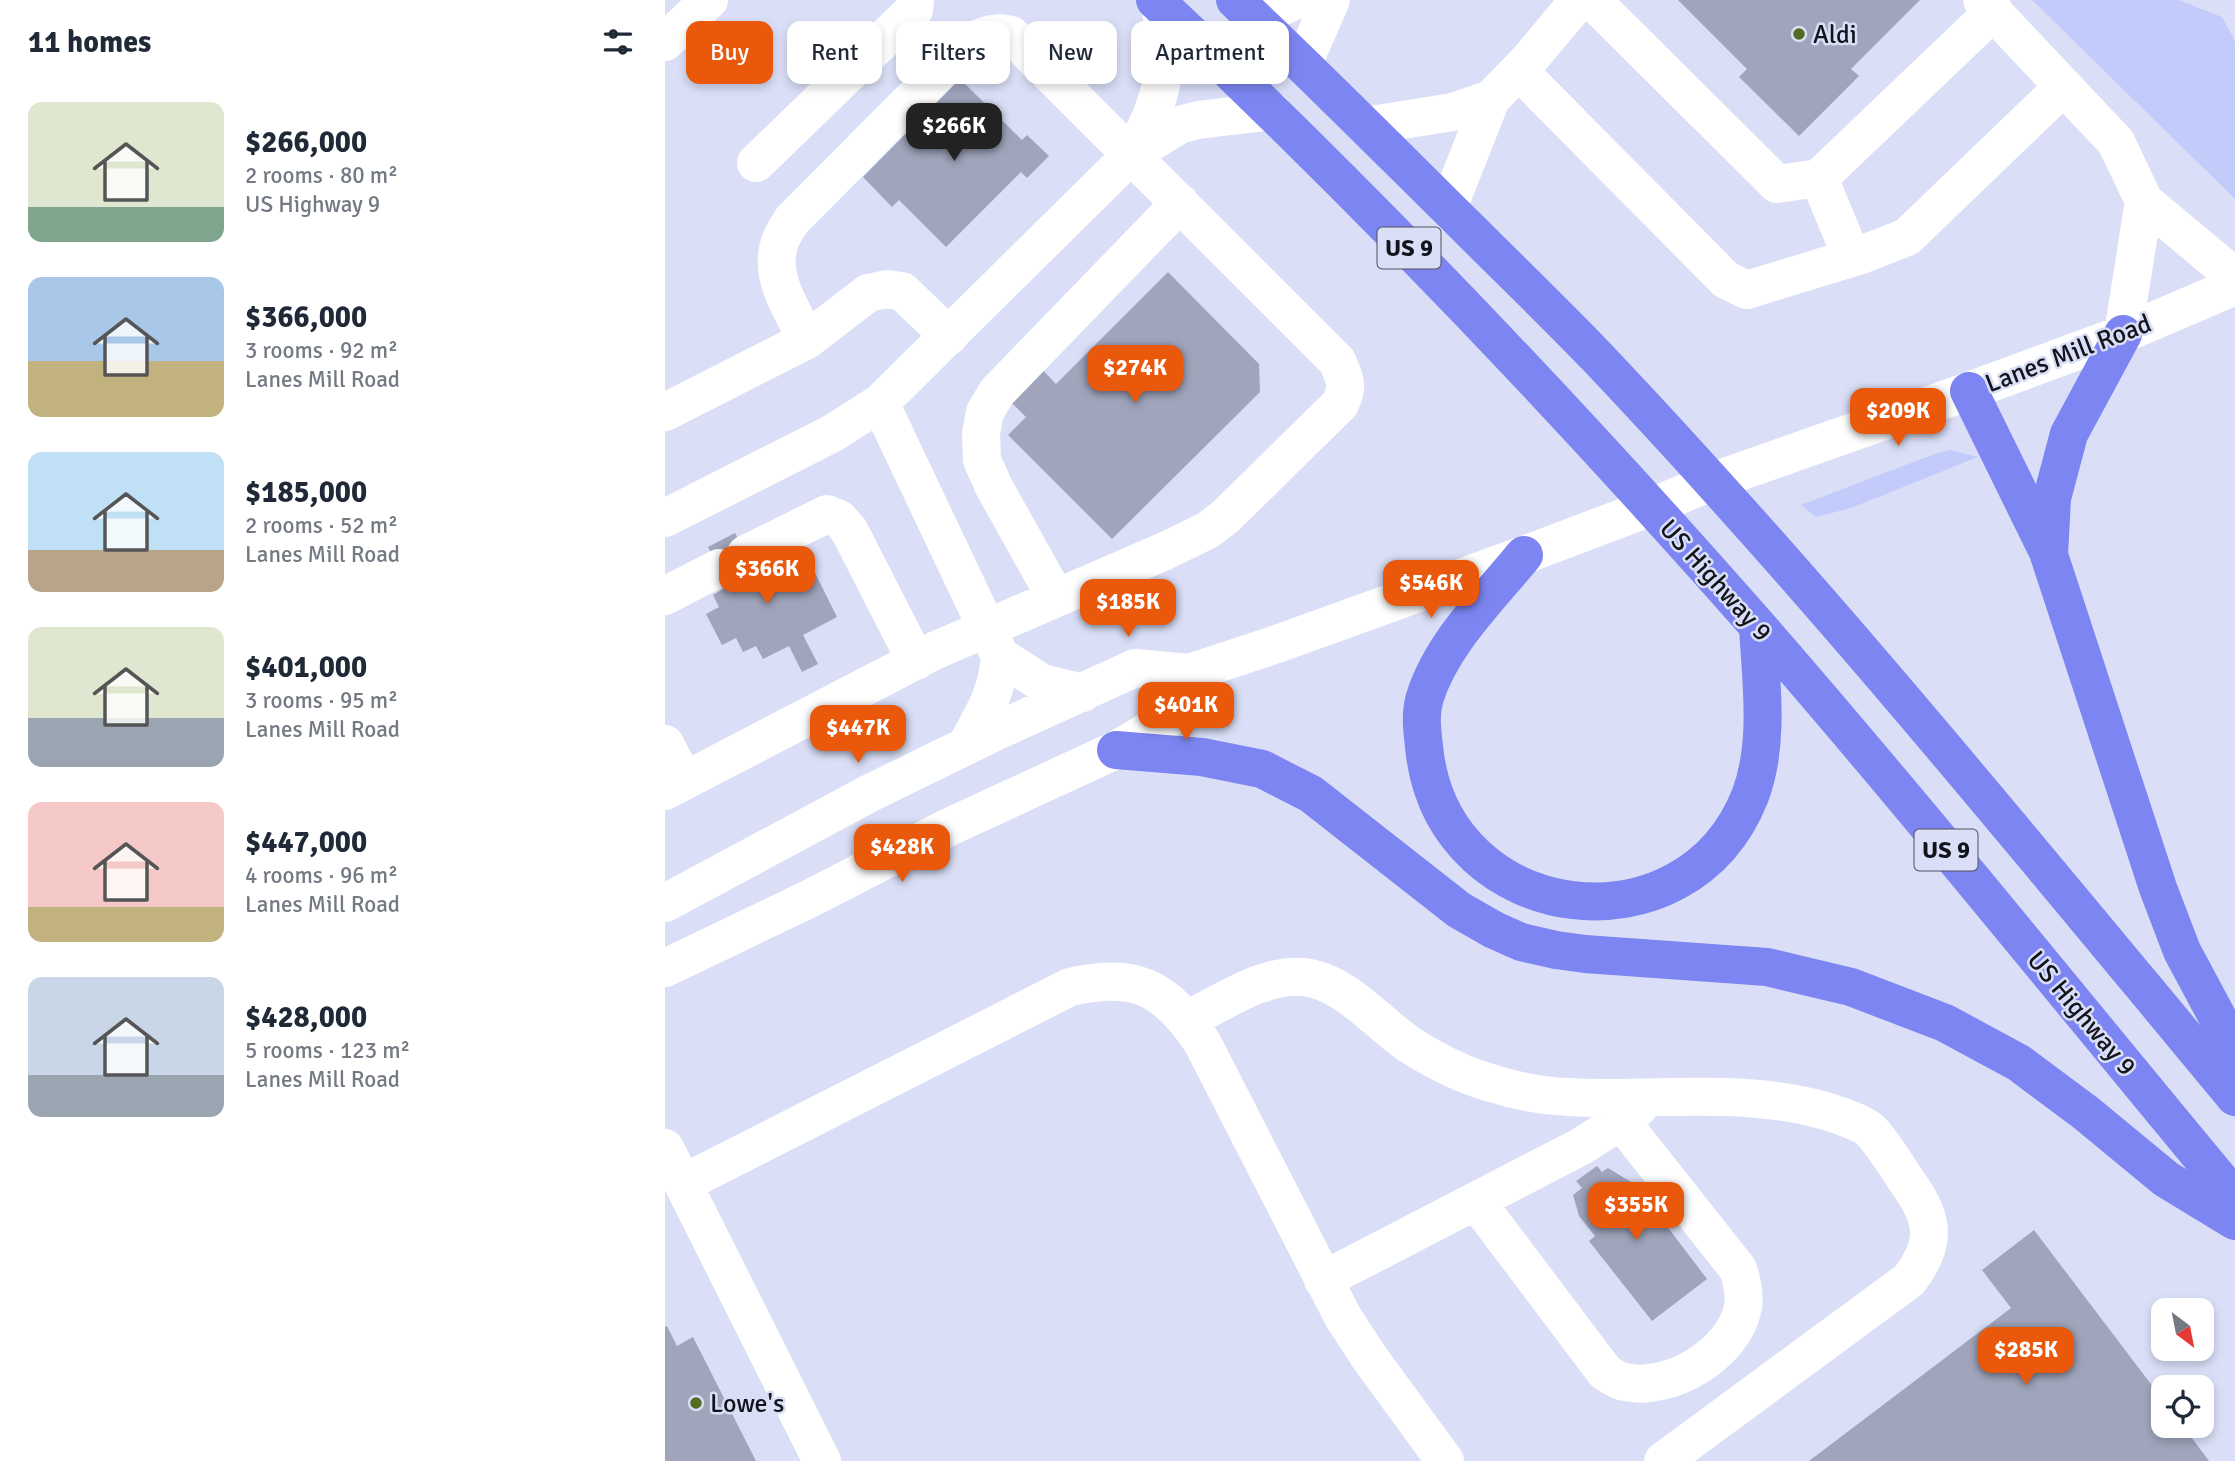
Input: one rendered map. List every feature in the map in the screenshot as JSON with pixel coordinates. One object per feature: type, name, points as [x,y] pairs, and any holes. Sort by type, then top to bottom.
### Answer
[{"type":"highway","name":"US Highway 9","points":[[1158,2],[1363,201],[1535,380],[1651,507],[1758,627],[2235,1198]]},
{"type":"highway","name":"US 9","points":[[1245,9],[1596,356],[1711,482],[2040,863],[2235,1097]]},
{"type":"highway","points":[[2049,555],[2052,498],[2069,434],[2123,334]]},
{"type":"highway","points":[[1969,391],[2049,555],[2158,888],[2182,951],[2235,1050]]},
{"type":"highway","points":[[1524,555],[1439,662],[1424,699],[1421,727],[1427,773],[1440,807],[1462,841],[1493,870],[1524,888],[1552,898],[1592,903],[1636,897],[1676,881],[1709,858],[1731,831],[1750,796],[1757,769],[1762,724],[1758,627]]},
{"type":"highway","points":[[1116,750],[1202,757],[1262,769],[1311,794],[1459,910],[1521,942],[1585,954],[1767,967],[1851,987],[1945,1023],[2019,1063],[2086,1113],[2166,1179],[2235,1221]]},
{"type":"street","points":[[665,42],[709,0]]},
{"type":"street","points":[[756,163],[913,10],[915,0]]},
{"type":"street","points":[[1245,9],[1297,0]]},
{"type":"street","points":[[1303,64],[1331,0]]},
{"type":"street","points":[[1448,208],[1491,99],[1519,71],[1579,0]]},
{"type":"street","points":[[1592,0],[1777,184],[1819,178],[1988,5],[2116,142],[2144,201],[2235,277]]},
{"type":"street","points":[[1132,154],[1148,125],[1159,95],[1165,63],[1158,2]]},
{"type":"street","points":[[665,744],[674,786],[916,661],[994,642],[1056,598],[1208,530],[1225,517],[1340,404],[1346,391],[1337,360],[1011,35],[1001,32],[969,42],[792,220],[779,242],[776,259],[781,288],[807,341]]},
{"type":"street","points":[[1519,71],[1726,279],[1747,290],[1852,258],[1907,237],[2063,87]]},
{"type":"street","points":[[1365,126],[1453,112],[1491,99]]},
{"type":"street","points":[[665,518],[833,433],[880,403],[1132,154],[1179,125],[1223,116],[1272,111]]},
{"type":"street","points":[[1819,178],[1852,258]]},
{"type":"street","points":[[2123,334],[2144,201]]},
{"type":"street","points":[[1056,598],[994,487],[982,460],[981,433],[985,412],[997,392],[1180,203]]},
{"type":"street","name":"Lanes Mill Road","points":[[665,903],[870,793],[1135,668],[1189,673],[1274,645],[1524,555],[1711,482],[2123,334],[2235,285]]},
{"type":"street","points":[[665,412],[807,341],[867,293],[887,289],[902,291],[949,336]]},
{"type":"street","points":[[880,403],[994,642],[998,680],[991,701],[966,746]]},
{"type":"street","points":[[665,596],[827,513],[839,519],[849,530],[916,661]]},
{"type":"street","points":[[994,642],[1042,683],[1083,693]]},
{"type":"street","points":[[665,968],[809,899],[947,828],[1116,750],[1168,719],[1189,673]]},
{"type":"street","points":[[1187,1020],[1263,983],[1287,976],[1307,978],[1329,985],[1348,996],[1411,1045],[1469,1076],[1536,1094],[1569,1097],[1635,1110],[1764,1099],[1804,1105],[1856,1121],[1870,1130],[1924,1205],[1930,1223],[1924,1261],[1909,1280],[1663,1461]]},
{"type":"street","points":[[684,1183],[1070,987],[1118,980],[1137,984],[1153,990],[1187,1020],[1202,1042],[1323,1280],[1369,1357],[1445,1461]]},
{"type":"street","points":[[1476,1201],[1605,1372],[1622,1382],[1647,1384],[1673,1379],[1696,1367],[1721,1346],[1734,1330],[1743,1307],[1743,1286],[1738,1269],[1635,1110]]},
{"type":"street","points":[[1323,1280],[1580,1147],[1635,1110]]},
{"type":"street","points":[[665,1148],[822,1461]]},
{"type":"shaded area","points":[[2032,0],[2179,0],[2222,17],[2235,41],[2235,199]]},
{"type":"shaded area","points":[[1950,450],[1978,457],[1851,508],[1816,517],[1801,505],[1937,453]]},
{"type":"building","name":"Aldi","points":[[1678,0],[1920,0],[1851,69],[1859,76],[1799,136],[1739,77],[1747,69]]},
{"type":"building","points":[[955,84],[965,84],[1022,140],[1027,135],[1049,156],[1027,178],[1021,172],[946,247],[899,200],[892,207],[863,177]]},
{"type":"building","points":[[1168,272],[1259,364],[1260,392],[1112,539],[1008,435],[1026,417],[1004,395],[1036,363],[1056,384]]},
{"type":"building","points":[[735,533],[755,572],[771,564],[780,581],[811,565],[837,617],[803,635],[818,664],[802,672],[789,646],[763,659],[756,646],[743,652],[736,638],[722,645],[706,614],[719,607],[713,595],[728,586],[708,547]]},
{"type":"building","points":[[1597,1166],[1602,1172],[1608,1168],[1631,1182],[1655,1213],[1659,1210],[1669,1223],[1666,1225],[1707,1279],[1652,1321],[1589,1241],[1595,1236],[1579,1216],[1573,1195],[1582,1188],[1576,1181]]},
{"type":"building","points":[[2034,1230],[2151,1384],[2151,1438],[2192,1438],[2209,1461],[1809,1461],[2011,1308],[1982,1270]]},
{"type":"building","name":"Lowe's","points":[[667,1326],[677,1346],[693,1337],[756,1461],[665,1461]]},
{"type":"place","name":"Aldi","points":[[1799,34]]},
{"type":"place","name":"Lowe's","points":[[696,1403]]}]
